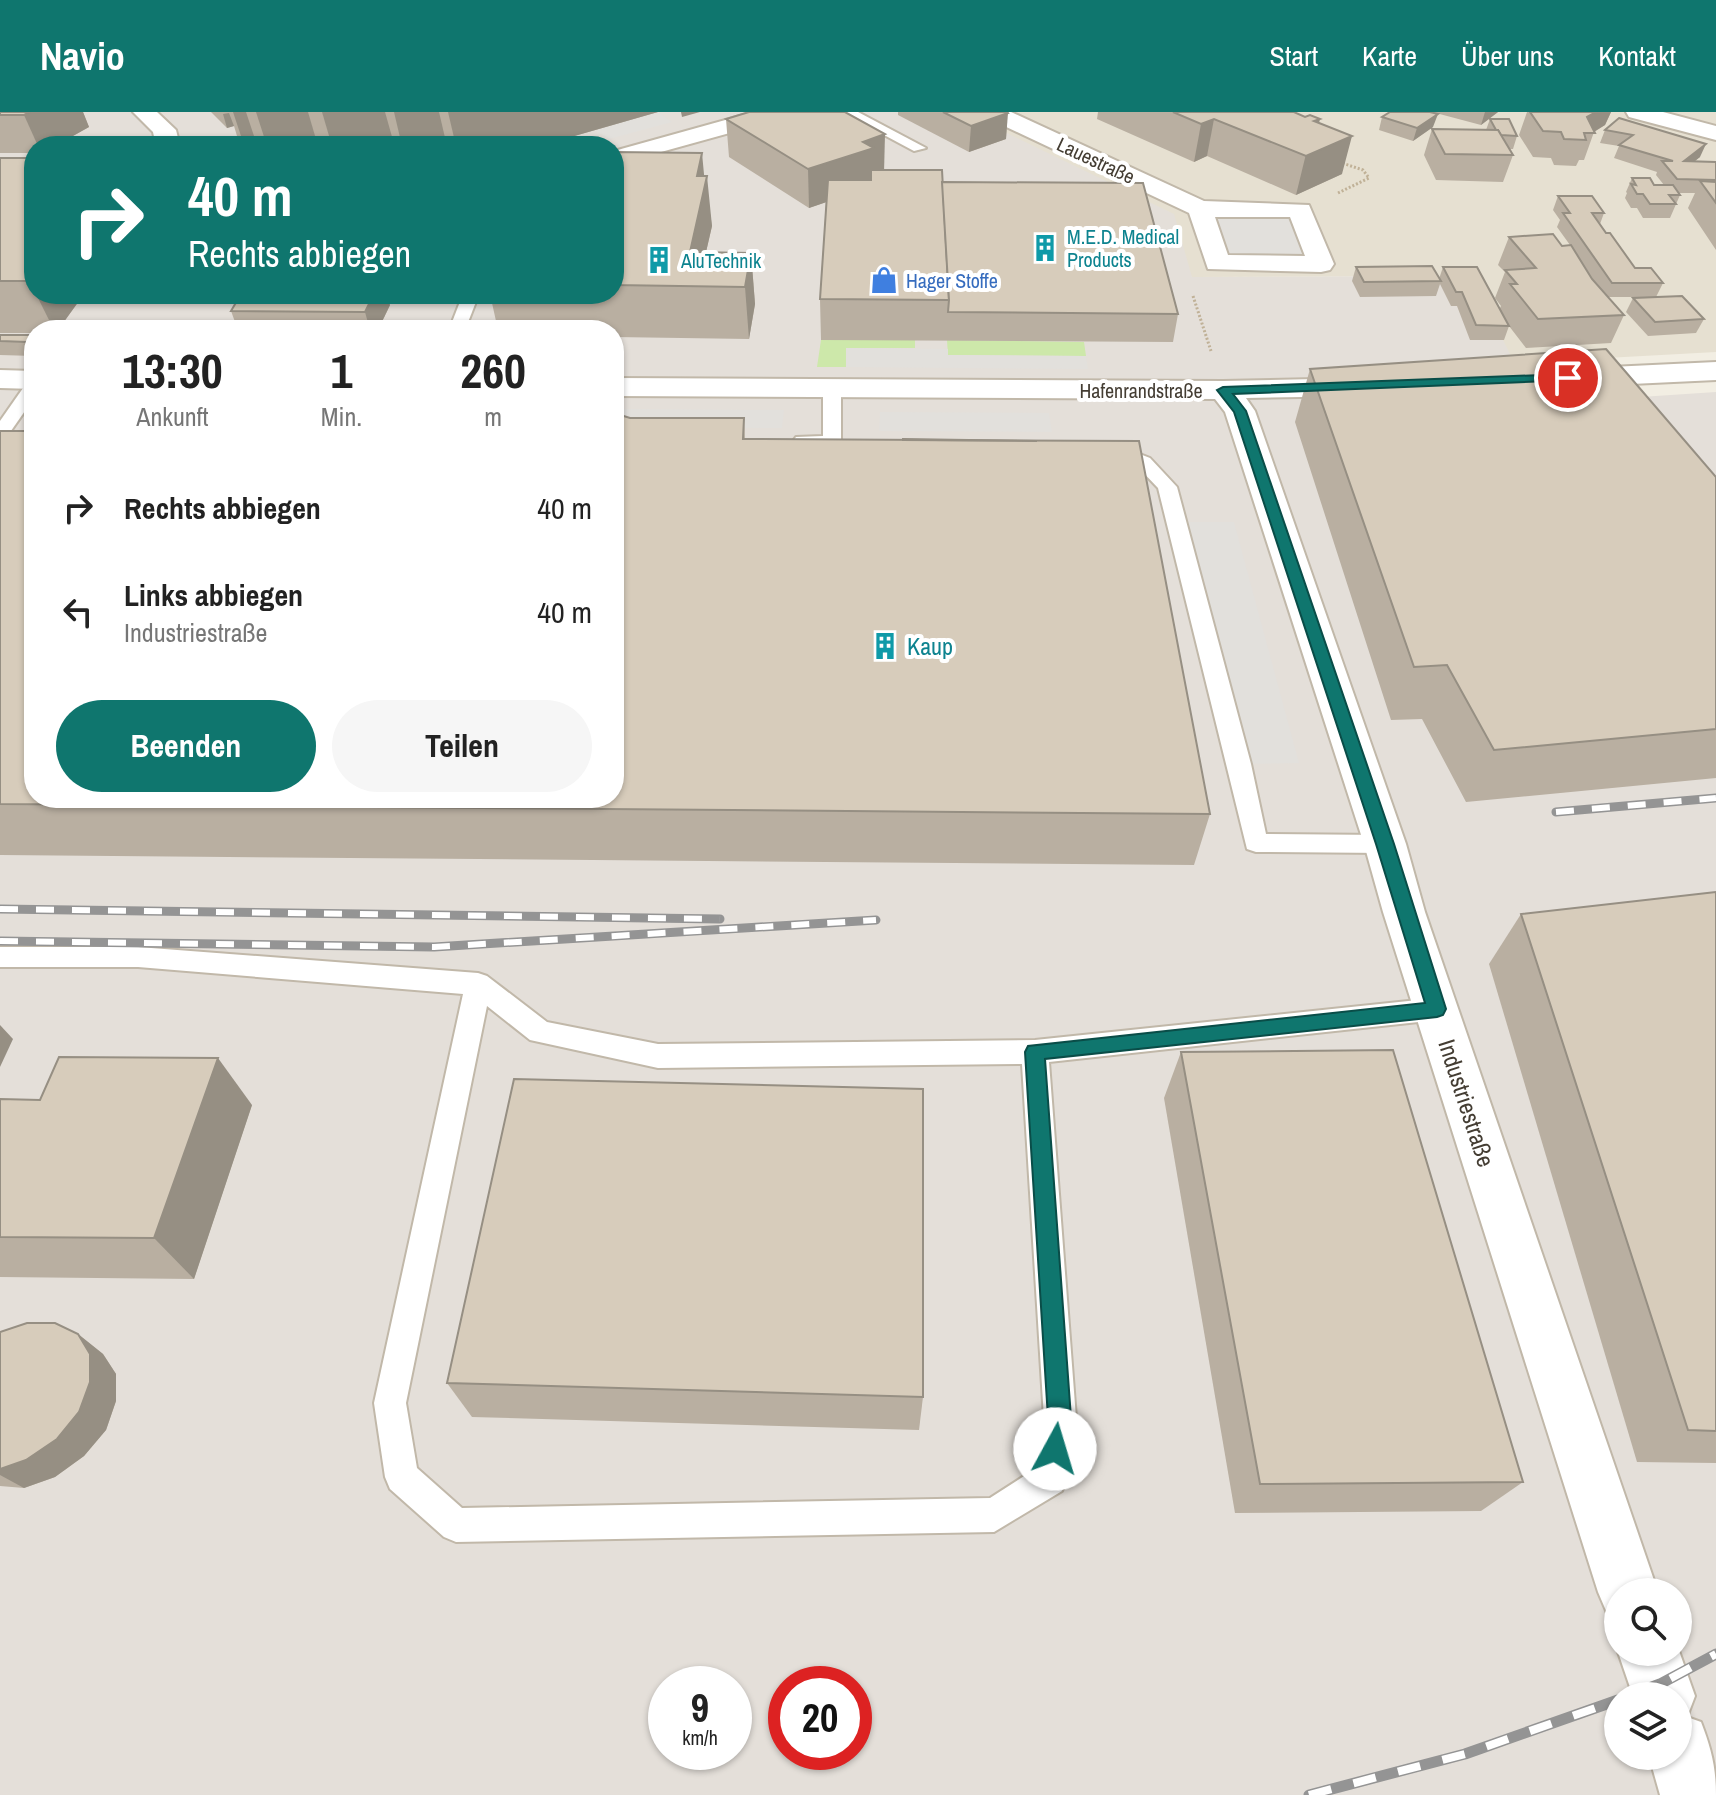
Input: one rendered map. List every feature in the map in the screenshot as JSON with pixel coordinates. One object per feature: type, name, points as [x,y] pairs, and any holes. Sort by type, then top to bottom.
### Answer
[{"type":"street","points":[[144,112],[164,130],[166,136]]},
{"type":"street","points":[[624,155],[779,112]]},
{"type":"street","name":"Lauestraße","points":[[993,112],[1200,209],[1300,210],[1321,264],[1217,263]]},
{"type":"street","points":[[1637,112],[1716,133]]},
{"type":"street","points":[[1200,209],[1217,263]]},
{"type":"street","points":[[1545,379],[1716,371]]},
{"type":"street","points":[[0,379],[24,381]]},
{"type":"street","name":"Hafenrandstraße","points":[[624,387],[1223,390],[1390,386]]},
{"type":"street","name":"Industriestraße","points":[[1223,390],[1240,411],[1385,844],[1623,1578]]},
{"type":"street","points":[[1686,1770],[1693,1795]]},
{"type":"lane","points":[[848,112],[919,148]]},
{"type":"lane","points":[[785,441],[840,442],[832,390]]},
{"type":"lane","points":[[1,434],[24,398]]},
{"type":"lane","points":[[1,434],[23,434]]},
{"type":"lane","points":[[1092,448],[1133,453],[1150,464],[1167,487],[1239,764],[1256,843],[1385,844]]},
{"type":"lane","points":[[0,957],[138,957],[478,984],[540,1032],[658,1056],[1035,1052],[1437,1009]]},
{"type":"lane","points":[[478,984],[390,1403],[402,1477],[456,1525],[994,1515],[1050,1479],[1060,1418],[1035,1052]]},
{"type":"path","points":[[1336,161],[1363,170],[1369,178]]},
{"type":"path","points":[[1217,263],[1197,272],[1190,287],[1223,390]]},
{"type":"shaded area","points":[[0,112],[963,112],[1174,214],[1192,277],[1471,276],[1535,404],[1716,392],[1716,1795],[0,1795]]},
{"type":"shaded area","points":[[658,112],[672,122],[620,136],[604,136],[595,130]]},
{"type":"shaded area","points":[[963,112],[1716,112],[1716,352],[1513,363],[1470,276],[1192,277]]},
{"type":"shaded area","points":[[1200,209],[1300,210],[1321,264],[1217,263]]},
{"type":"shaded area","points":[[846,348],[948,349],[948,355],[1086,356],[1088,369],[846,367]]},
{"type":"shaded area","points":[[624,409],[784,410],[782,428],[624,427]]},
{"type":"shaded area","points":[[880,412],[1049,413],[1052,432],[879,431]]},
{"type":"shaded area","points":[[1176,522],[1234,522],[1299,763],[1239,764]]},
{"type":"green space","points":[[821,340],[915,340],[915,348],[847,348],[846,367],[817,367]]},
{"type":"green space","points":[[947,340],[1084,342],[1086,356],[948,355]]},
{"type":"building","points":[[0,112],[30,112],[0,115]]},
{"type":"building","points":[[749,112],[845,112],[885,134],[863,142],[874,148],[808,169],[726,119]]},
{"type":"building","points":[[943,112],[1007,112],[1008,113],[971,126]]},
{"type":"building","points":[[1173,112],[1294,112],[1320,119],[1314,121],[1352,136],[1306,156],[1214,119],[1201,124]]},
{"type":"building","points":[[1390,112],[1438,114],[1417,128],[1382,117]]},
{"type":"building","points":[[1530,112],[1596,112],[1587,117],[1595,133],[1584,133],[1586,140],[1564,139],[1561,132],[1543,131]]},
{"type":"building","points":[[1619,118],[1706,144],[1684,161],[1716,162],[1716,180],[1677,179],[1662,161],[1673,161],[1619,145],[1633,135],[1605,130]]},
{"type":"building","points":[[1490,119],[1509,119],[1517,136],[1501,135]]},
{"type":"building","points":[[1432,129],[1498,130],[1513,155],[1445,154]]},
{"type":"building","points":[[624,152],[702,153],[697,176],[707,176],[690,252],[751,253],[745,287],[624,285]]},
{"type":"building","points":[[0,158],[24,158],[24,281],[0,281]]},
{"type":"building","name":"Hager Stoffe","points":[[871,170],[942,170],[949,300],[820,299],[828,180],[871,180]]},
{"type":"building","points":[[1632,178],[1650,178],[1654,185],[1673,185],[1680,195],[1669,195],[1676,204],[1650,204],[1643,194],[1637,194],[1631,184],[1636,185]]},
{"type":"building","points":[[1700,181],[1716,182],[1716,203]]},
{"type":"building","name":"M.E.D. Medical Products","points":[[942,182],[1143,183],[1178,314],[948,312]]},
{"type":"building","points":[[1558,196],[1592,196],[1604,213],[1592,213],[1606,233],[1610,233],[1635,268],[1651,268],[1663,283],[1612,283],[1563,213],[1570,213]]},
{"type":"building","points":[[1553,234],[1562,246],[1571,245],[1592,279],[1624,315],[1538,319],[1510,284],[1517,284],[1505,270],[1536,268],[1509,237]]},
{"type":"building","points":[[1432,266],[1441,281],[1364,282],[1356,267]]},
{"type":"building","points":[[1443,267],[1477,267],[1509,326],[1476,325],[1462,292],[1456,292]]},
{"type":"building","points":[[1682,296],[1704,319],[1655,322],[1633,298]]},
{"type":"building","points":[[235,304],[369,304],[365,312],[231,311]]},
{"type":"building","points":[[0,335],[24,335],[24,342],[0,341]]},
{"type":"building","points":[[1606,349],[1716,477],[1716,729],[1494,750],[1447,665],[1414,667],[1310,369]]},
{"type":"building","name":"Kaup","points":[[624,416],[744,418],[743,439],[1139,441],[1210,814],[484,808],[624,808]]},
{"type":"building","name":"Kaup","points":[[0,431],[24,431],[24,804],[0,804]]},
{"type":"building","points":[[903,439],[1037,441],[903,440]]},
{"type":"building","points":[[1716,892],[1716,1431],[1688,1430],[1521,914]]},
{"type":"building","points":[[1393,1050],[1523,1482],[1260,1484],[1181,1052]]},
{"type":"building","points":[[59,1057],[218,1058],[154,1238],[0,1237],[0,1099],[40,1100]]},
{"type":"building","points":[[514,1079],[923,1089],[923,1397],[447,1383]]},
{"type":"building","points":[[27,1323],[55,1323],[78,1334],[90,1354],[90,1382],[79,1412],[57,1439],[26,1460],[0,1469],[0,1332]]},
{"type":"railway","points":[[1556,812],[1716,798]]},
{"type":"railway","points":[[0,909],[720,919]]},
{"type":"railway","points":[[0,941],[434,947],[876,920]]},
{"type":"railway","points":[[1664,1682],[1716,1654]]},
{"type":"railway","points":[[1309,1795],[1465,1754],[1604,1705]]},
{"type":"place","name":"M.E.D. Medical Products","points":[[1045,248]]},
{"type":"place","name":"AluTechnik","points":[[659,260]]},
{"type":"place","name":"Hager Stoffe","points":[[884,280]]},
{"type":"place","name":"Kaup","points":[[885,646]]},
{"type":"route","points":[[1055,1449],[1060,1418],[1035,1052],[1437,1009],[1240,411],[1223,390],[1568,378]]}]
